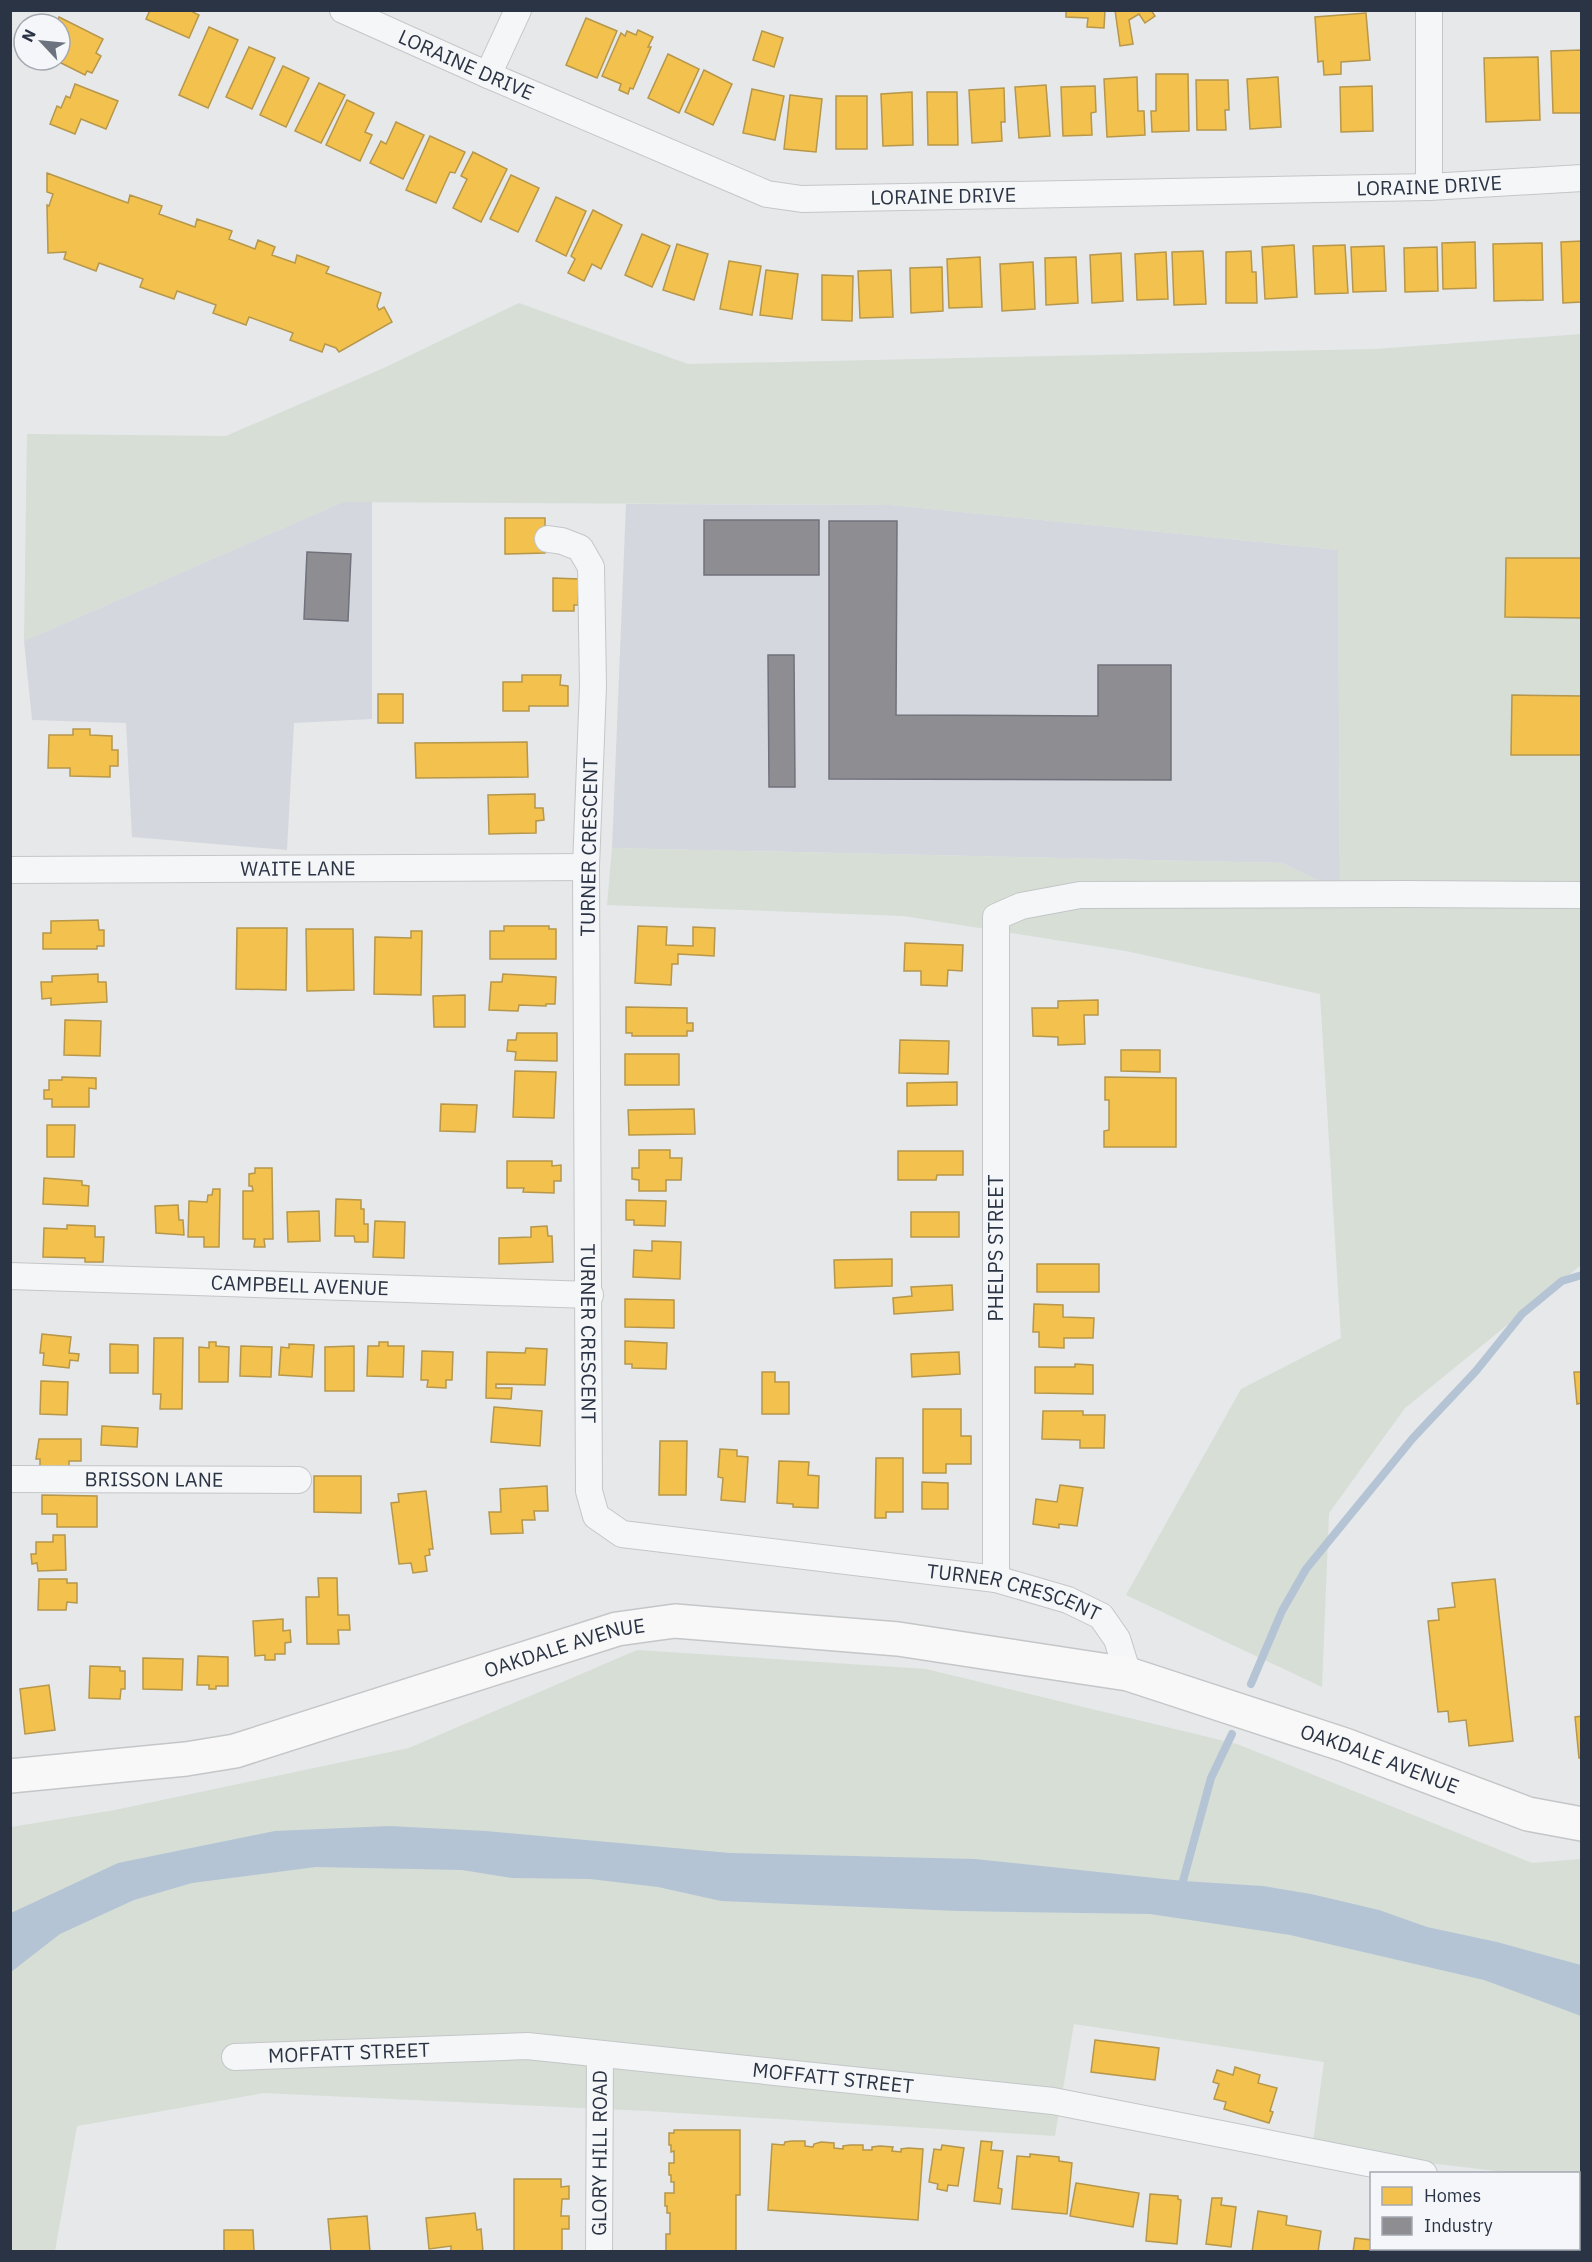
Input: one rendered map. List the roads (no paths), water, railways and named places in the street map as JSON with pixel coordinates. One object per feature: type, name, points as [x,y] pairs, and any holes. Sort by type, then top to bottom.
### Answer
[{"type":"street","name":"LORAINE DRIVE","points":[[343,10],[488,75],[767,194],[801,199],[1430,187],[1581,178]]},
{"type":"street","points":[[488,75],[518,10]]},
{"type":"street","points":[[1429,10],[1430,187]]},
{"type":"street","name":"TURNER CRESCENT","points":[[548,539],[562,540],[580,548],[591,567],[593,686],[586,867],[590,1295],[589,1491],[596,1516],[622,1534],[996,1579],[1068,1600],[1101,1616],[1117,1639],[1128,1674]]},
{"type":"street","name":"WAITE LANE","points":[[10,870],[586,867]]},
{"type":"street","name":"PHELPS STREET","points":[[996,1579],[996,917],[1021,906],[1080,895],[1581,895]]},
{"type":"street","name":"CAMPBELL AVENUE","points":[[10,1276],[590,1295]]},
{"type":"street","name":"BRISSON LANE","points":[[10,1479],[298,1480]]},
{"type":"street","name":"OAKDALE AVENUE","points":[[10,1776],[186,1759],[235,1751],[617,1629],[675,1621],[898,1639],[1128,1674],[1345,1745],[1528,1814],[1581,1824]]},
{"type":"street","name":"MOFFATT STREET","points":[[235,2057],[527,2046],[1053,2101],[1414,2172]]},
{"type":"street","name":"GLORY HILL ROAD","points":[[599,2252],[600,2054]]},
{"type":"water","points":[[389,1826],[486,1831],[730,1853],[975,1859],[1183,1881],[1263,1886],[1311,1894],[1379,1910],[1427,1927],[1497,1942],[1581,1965],[1581,2016],[1484,1980],[1290,1935],[1150,1914],[958,1911],[721,1901],[658,1887],[590,1879],[512,1878],[462,1870],[316,1867],[192,1883],[134,1900],[60,1934],[11,1972],[11,1913],[118,1863],[275,1831]]},
{"type":"waterway","points":[[1251,1684],[1282,1611],[1306,1569],[1413,1438],[1476,1371],[1522,1314],[1562,1281],[1582,1275]]},
{"type":"waterway","points":[[1183,1881],[1211,1778],[1232,1734]]}]
